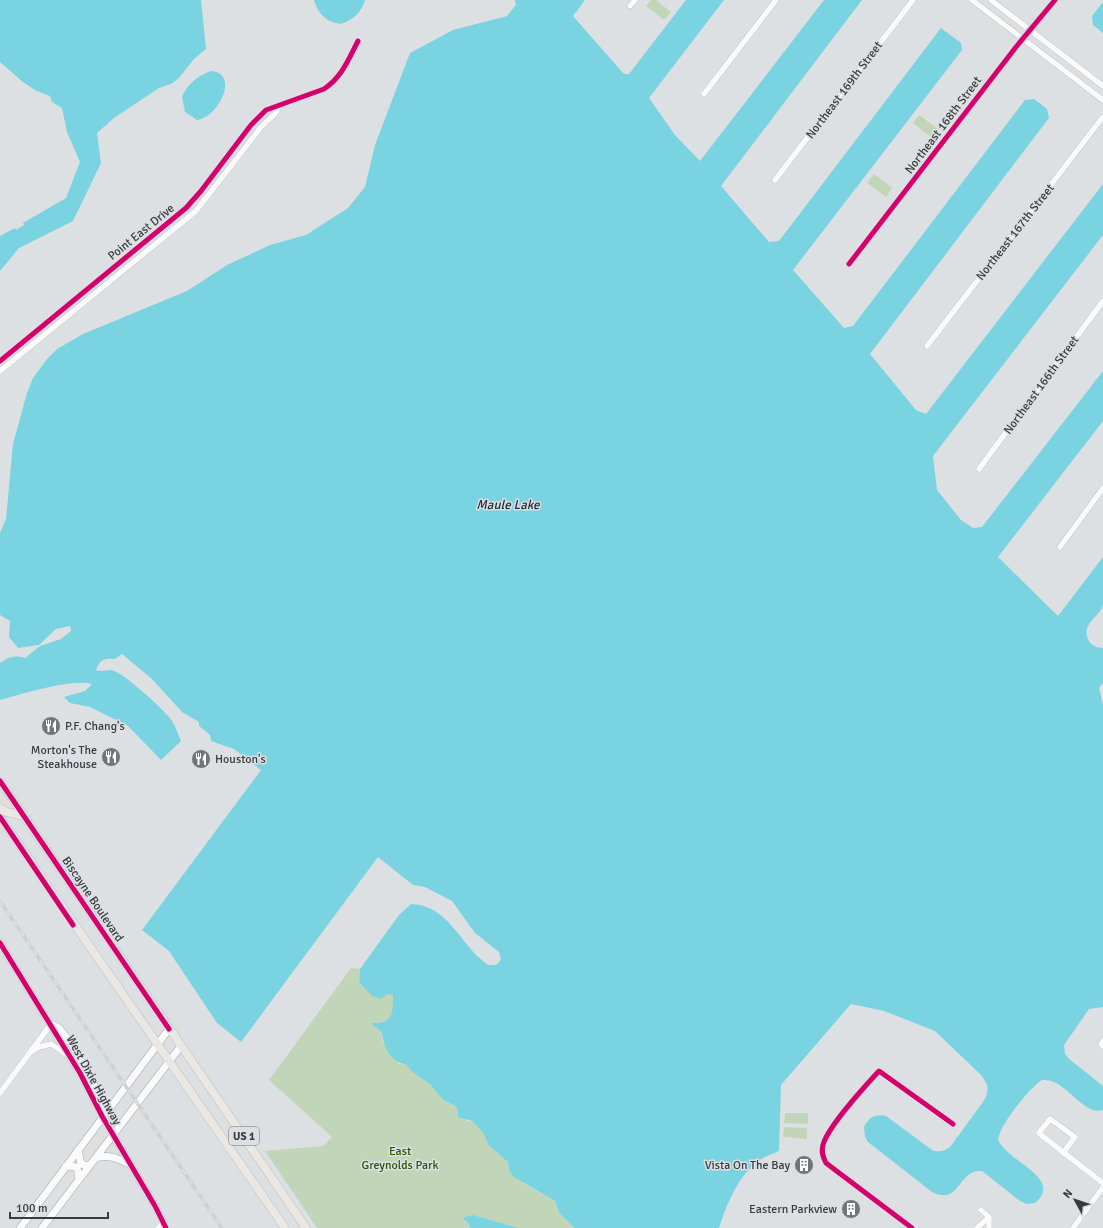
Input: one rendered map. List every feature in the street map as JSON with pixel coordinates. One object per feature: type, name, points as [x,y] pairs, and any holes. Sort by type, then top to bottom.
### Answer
[{"type":"main road","name":"Biscayne Boulevard","points":[[0,781],[306,1228]]},
{"type":"main road","points":[[0,808],[7,812],[24,816]]},
{"type":"main road","name":"US 1","points":[[0,817],[95,957],[170,1060],[285,1228]]},
{"type":"street","points":[[630,6],[635,0]]},
{"type":"street","points":[[704,94],[776,0]]},
{"type":"street","name":"Northeast 169th Street","points":[[775,180],[914,0]]},
{"type":"street","points":[[972,0],[1103,100]]},
{"type":"street","points":[[991,0],[1103,86]]},
{"type":"street","name":"Northeast 168th Street","points":[[849,264],[1023,39],[1055,0]]},
{"type":"street","points":[[280,106],[330,85],[343,70],[358,41]]},
{"type":"street","name":"Point East Drive","points":[[0,360],[186,208],[258,118],[266,110],[280,106]]},
{"type":"street","name":"Point East Drive","points":[[0,371],[196,211],[261,127],[275,114],[280,106]]},
{"type":"street","name":"Northeast 167th Street","points":[[927,346],[1103,117]]},
{"type":"street","name":"Northeast 166th Street","points":[[979,469],[1103,301]]},
{"type":"street","points":[[1060,546],[1103,488]]},
{"type":"street","name":"West Dixie Highway","points":[[0,943],[51,1024],[164,1225]]},
{"type":"street","points":[[0,1093],[51,1024]]},
{"type":"street","name":"West Dixie Highway","points":[[51,1024],[59,1028],[71,1043],[102,1100],[102,1116]]},
{"type":"street","points":[[20,1228],[102,1116],[169,1029]]},
{"type":"street","points":[[28,1055],[40,1047],[51,1044],[69,1056]]},
{"type":"street","points":[[42,1228],[181,1046]]},
{"type":"street","points":[[912,1228],[826,1163],[822,1151],[823,1143],[838,1120],[879,1071],[953,1124]]},
{"type":"street","points":[[1063,1152],[1075,1137],[1052,1119],[1039,1133],[1063,1152],[1103,1183]]},
{"type":"street","points":[[78,1150],[81,1164],[89,1166]]},
{"type":"street","points":[[96,1158],[105,1155],[114,1157],[131,1165]]},
{"type":"street","points":[[66,1166],[77,1167],[79,1179]]},
{"type":"street","points":[[1073,1228],[1103,1188]]},
{"type":"street","points":[[981,1210],[989,1217],[989,1228]]},
{"type":"street","points":[[977,1228],[989,1217]]},
{"type":"street","points":[[158,1228],[164,1225]]},
{"type":"green space","points":[[651,0],[656,0],[671,12],[664,20],[646,6]]},
{"type":"green space","points":[[919,115],[938,129],[931,137],[913,123]]},
{"type":"green space","points":[[874,174],[892,188],[886,197],[867,183]]},
{"type":"green space","name":"East Greynolds Park","points":[[351,968],[360,969],[359,982],[387,994],[393,995],[393,1008],[391,1016],[385,1021],[372,1023],[382,1033],[382,1041],[399,1064],[406,1064],[411,1071],[430,1084],[443,1100],[455,1106],[467,1121],[476,1124],[495,1152],[508,1162],[509,1170],[523,1183],[555,1201],[560,1214],[575,1228],[519,1228],[473,1215],[465,1222],[468,1223],[471,1228],[317,1228],[265,1151],[323,1146],[332,1137],[269,1080]]},
{"type":"green space","points":[[785,1113],[808,1113],[808,1124],[784,1123]]},
{"type":"green space","points":[[784,1127],[807,1128],[807,1139],[783,1137]]},
{"type":"water","points":[[0,0],[201,0],[206,49],[194,59],[179,78],[171,84],[159,88],[114,118],[97,133],[101,163],[73,221],[19,248],[0,271],[0,236],[15,228],[16,230],[24,225],[23,223],[66,198],[80,162],[67,132],[62,108],[52,102],[50,96],[35,90],[23,82],[0,62]]},
{"type":"water","points":[[314,0],[365,0],[362,8],[356,15],[341,24],[331,21],[323,16]]},
{"type":"water","name":"Maule Lake","points":[[515,0],[585,0],[573,16],[624,74],[629,74],[686,0],[724,0],[649,98],[675,135],[700,161],[824,0],[862,0],[721,186],[769,242],[779,241],[941,28],[961,43],[962,50],[793,270],[844,328],[853,326],[1025,100],[1034,99],[1047,109],[1049,118],[870,354],[916,410],[926,414],[1103,184],[1103,235],[933,456],[937,490],[961,520],[973,528],[982,527],[1103,371],[1103,421],[998,557],[1058,616],[1103,557],[1103,604],[1099,613],[1089,624],[1087,633],[1089,641],[1092,644],[1096,647],[1103,648],[1103,683],[1099,688],[1103,705],[1103,1007],[1089,1009],[1064,1045],[1065,1054],[1069,1059],[1103,1086],[1103,1110],[1096,1111],[1090,1109],[1083,1105],[1064,1088],[1050,1081],[1044,1080],[1030,1090],[1016,1107],[1004,1126],[998,1140],[1012,1156],[1039,1178],[1043,1186],[1042,1194],[1035,1203],[1027,1204],[1020,1201],[982,1171],[974,1172],[968,1175],[954,1191],[949,1194],[941,1195],[932,1192],[868,1142],[865,1137],[864,1127],[872,1117],[882,1115],[886,1116],[932,1150],[946,1150],[950,1147],[983,1102],[988,1088],[980,1074],[935,1031],[884,1011],[851,1004],[781,1085],[779,1151],[762,1159],[752,1166],[745,1174],[734,1191],[719,1228],[575,1228],[560,1214],[555,1201],[514,1177],[509,1170],[508,1162],[489,1146],[482,1131],[472,1121],[458,1117],[458,1110],[455,1106],[443,1100],[430,1084],[411,1071],[406,1064],[396,1061],[392,1057],[386,1048],[382,1033],[371,1023],[384,1022],[388,1020],[393,1008],[393,995],[387,994],[381,999],[372,996],[359,982],[360,969],[399,915],[411,904],[430,908],[438,913],[452,926],[474,953],[488,965],[496,965],[501,960],[499,952],[475,933],[452,901],[425,887],[413,885],[378,857],[241,1042],[217,1023],[169,951],[142,930],[261,770],[234,749],[211,741],[210,735],[199,726],[199,722],[182,712],[152,679],[122,654],[115,659],[101,661],[96,670],[111,670],[117,672],[134,684],[172,721],[181,741],[161,760],[128,726],[90,707],[70,703],[64,697],[85,691],[92,684],[72,683],[60,685],[0,700],[0,663],[12,657],[25,658],[40,646],[61,639],[71,631],[70,626],[56,629],[39,645],[18,648],[9,637],[10,621],[0,615],[0,533],[6,519],[13,444],[27,393],[33,378],[47,359],[57,349],[83,334],[187,291],[227,265],[270,245],[306,235],[348,208],[365,187],[375,145],[410,53],[453,30],[507,16],[516,5]]},
{"type":"water","points":[[1103,2],[1103,33],[1093,25],[1092,16]]},
{"type":"water","points":[[211,71],[220,74],[224,79],[225,87],[223,95],[219,104],[213,111],[205,117],[197,120],[185,112],[182,97],[187,88],[194,81]]},
{"type":"water","points":[[473,1215],[519,1228],[471,1228],[463,1219]]},
{"type":"railway","points":[[0,901],[222,1228]]},
{"type":"cycle path","points":[[849,264],[1016,47],[1055,0]]},
{"type":"cycle path","points":[[0,361],[186,208],[201,191],[251,125],[266,110],[324,89],[336,79],[344,68],[358,41]]},
{"type":"cycle path","points":[[0,781],[169,1029]]},
{"type":"cycle path","points":[[0,817],[73,925]]},
{"type":"cycle path","points":[[0,943],[80,1073],[102,1116],[155,1206],[166,1228]]},
{"type":"cycle path","points":[[912,1228],[826,1163],[822,1150],[823,1145],[839,1118],[879,1071],[953,1124]]},
{"type":"place","name":"P.F. Chang's","points":[[51,726]]},
{"type":"place","name":"Morton's The Steakhouse","points":[[111,757]]},
{"type":"place","name":"Houston's","points":[[201,759]]},
{"type":"place","name":"Vista On The Bay","points":[[804,1165]]},
{"type":"place","name":"Eastern Parkview","points":[[851,1209]]}]
